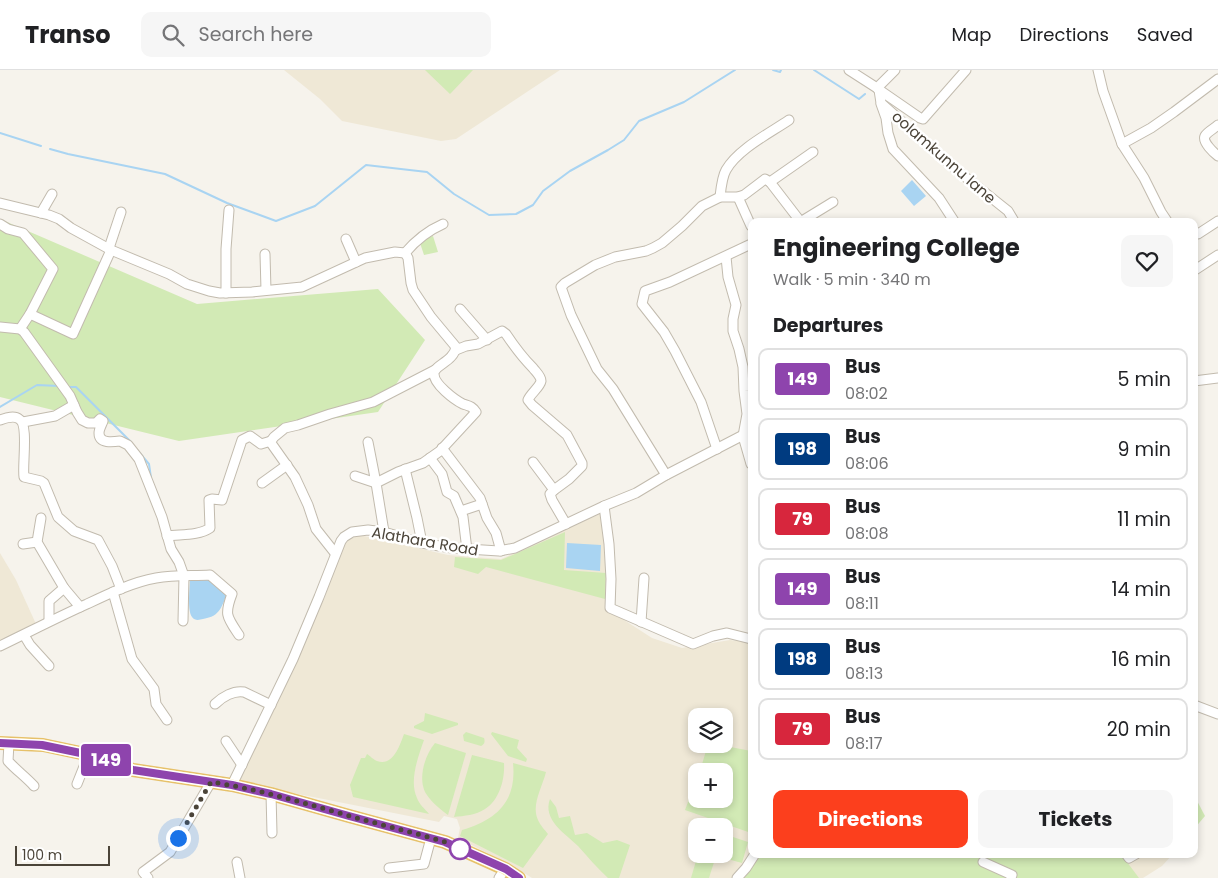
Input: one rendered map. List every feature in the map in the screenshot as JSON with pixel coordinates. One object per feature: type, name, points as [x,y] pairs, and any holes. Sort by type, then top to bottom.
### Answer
[{"type":"main road","points":[[4,743],[42,745],[88,754],[133,770],[232,785],[271,794],[445,842],[502,874],[519,878]]},
{"type":"street","points":[[849,70],[923,119],[966,70]]},
{"type":"street","points":[[878,89],[895,70]]},
{"type":"street","points":[[1098,70],[1103,91],[1122,144],[1144,178],[1165,218]]},
{"type":"street","points":[[1122,144],[1167,118],[1218,79]]},
{"type":"street","name":"oolamkunnu lane","points":[[878,89],[881,103],[954,168],[1008,211],[1012,218]]},
{"type":"street","points":[[881,103],[893,149],[939,198],[952,218]]},
{"type":"street","points":[[720,196],[725,171],[738,156],[749,146],[790,120]]},
{"type":"street","points":[[1218,126],[1204,138],[1218,156]]},
{"type":"street","points":[[770,182],[813,152]]},
{"type":"street","points":[[666,475],[613,389],[597,369],[570,315],[561,287],[595,265],[615,257],[653,248],[682,226],[702,206],[720,196],[738,197],[744,195],[766,179],[799,218]]},
{"type":"street","points":[[41,213],[52,194]]},
{"type":"street","points":[[738,197],[748,219]]},
{"type":"street","points":[[806,218],[833,202]]},
{"type":"street","points":[[0,203],[59,219],[71,228],[110,249],[169,274],[187,284],[209,291],[226,293],[302,287],[366,258],[395,252],[405,253]]},
{"type":"street","points":[[226,293],[226,249],[229,210]]},
{"type":"street","points":[[30,314],[73,334],[110,249],[121,212]]},
{"type":"street","points":[[1198,234],[1218,221]]},
{"type":"street","points":[[0,224],[8,229],[23,233],[53,270],[20,329]]},
{"type":"street","points":[[405,253],[430,230],[443,224]]},
{"type":"street","points":[[346,239],[356,262]]},
{"type":"street","points":[[717,449],[701,402],[675,351],[664,332],[642,304],[645,291],[670,282],[748,246]]},
{"type":"street","points":[[405,253],[408,258],[413,290],[431,317],[454,344],[456,350]]},
{"type":"street","points":[[265,254],[266,290]]},
{"type":"street","points":[[1198,268],[1218,255]]},
{"type":"street","points":[[726,257],[728,277],[736,305],[733,331],[743,367],[747,433]]},
{"type":"street","points":[[460,309],[487,340]]},
{"type":"street","points":[[0,327],[20,329],[24,332],[67,391],[82,420],[88,423],[96,423],[100,418],[103,420],[99,432],[100,438],[105,441],[120,441],[128,446],[139,459],[162,516],[171,548],[184,576],[183,621]]},
{"type":"street","points":[[167,536],[206,531],[210,528],[210,500],[222,499],[242,440],[250,436],[260,444],[271,441],[285,428],[374,402],[435,370],[450,358],[456,350],[478,344],[502,331],[518,353],[539,375],[541,382],[528,400],[567,435],[582,461],[580,469],[550,494],[566,524]]},
{"type":"street","points":[[355,476],[376,483],[423,464],[442,448],[476,412],[471,406],[463,404],[446,392],[437,383],[434,376],[435,370]]},
{"type":"street","points":[[1198,380],[1218,378]]},
{"type":"street","points":[[23,422],[55,416],[74,405]]},
{"type":"street","points":[[0,420],[13,417],[21,419],[23,422],[25,443],[24,477],[44,483],[58,516],[74,531],[98,540],[112,566],[132,659],[154,689],[156,704],[167,720]]},
{"type":"street","name":"Alathara Road","points":[[232,785],[293,659],[335,553],[344,537],[352,532],[368,530],[384,532],[422,543],[467,550],[501,551],[515,548],[636,493],[666,475],[747,433]]},
{"type":"street","points":[[271,441],[295,477],[308,505],[316,529],[335,553]]},
{"type":"street","points":[[368,442],[384,532]]},
{"type":"street","points":[[442,448],[480,498],[487,518],[496,533],[501,551]]},
{"type":"street","points":[[430,458],[442,474],[447,492],[454,496],[461,511],[467,550]]},
{"type":"street","points":[[533,462],[554,490]]},
{"type":"street","points":[[262,483],[287,465]]},
{"type":"street","points":[[405,470],[422,543]]},
{"type":"street","points":[[461,511],[482,504]]},
{"type":"street","points":[[604,506],[609,544],[610,608],[693,644],[727,633],[748,638]]},
{"type":"street","points":[[41,518],[37,542],[64,588],[80,607]]},
{"type":"street","points":[[23,544],[37,542]]},
{"type":"street","points":[[0,646],[117,590],[156,578],[184,576],[210,575],[232,594],[227,618],[239,635]]},
{"type":"street","points":[[641,622],[644,578]]},
{"type":"street","points":[[49,621],[48,602],[64,588]]},
{"type":"street","points":[[24,635],[30,645],[49,666]]},
{"type":"street","points":[[214,704],[239,691],[271,705]]},
{"type":"street","points":[[1198,707],[1218,714]]},
{"type":"street","points":[[226,741],[242,765]]},
{"type":"street","points":[[4,743],[8,762],[34,786]]},
{"type":"street","points":[[77,784],[88,754]]},
{"type":"street","points":[[135,878],[146,875],[170,852],[211,782]]},
{"type":"street","points":[[271,794],[272,833]]},
{"type":"street","points":[[389,868],[424,864],[432,838]]},
{"type":"street","points":[[737,878],[752,858]]},
{"type":"street","points":[[237,862],[240,878]]},
{"type":"street","points":[[983,862],[1012,875],[1012,878]]},
{"type":"shaded area","points":[[284,70],[560,70],[456,139],[441,141],[342,121],[320,99]]},
{"type":"shaded area","points":[[602,513],[609,570],[607,609],[652,638],[682,648],[730,640],[748,643],[748,858],[1169,858],[1162,866],[1143,878],[532,878],[458,838],[460,828],[457,819],[444,816],[439,822],[238,782],[324,599],[342,548],[349,539],[360,535],[448,555],[501,559]]},
{"type":"shaded area","points":[[0,553],[16,580],[36,624],[0,642]]},
{"type":"green space","points":[[425,70],[473,70],[450,94]]},
{"type":"green space","points":[[0,219],[197,304],[378,289],[425,340],[378,412],[179,441],[0,397]]},
{"type":"green space","points":[[433,236],[438,252],[424,255],[419,240]]},
{"type":"green space","points":[[565,532],[564,570],[606,573],[605,599],[486,567],[478,574],[454,567],[455,557],[501,560]]},
{"type":"green space","points":[[425,713],[458,723],[458,725],[432,734],[414,728],[414,726],[424,721]]},
{"type":"green space","points":[[466,732],[484,738],[484,743],[481,746],[464,741],[463,735]]},
{"type":"green space","points":[[492,732],[519,740],[517,748],[527,759],[526,762],[508,756],[491,734]]},
{"type":"green space","points":[[404,734],[424,740],[415,769],[414,784],[418,800],[429,814],[353,797],[350,785],[361,758],[365,758],[367,754],[377,761],[387,761],[395,754]]},
{"type":"green space","points":[[435,743],[466,753],[448,815],[430,799],[423,786],[422,773],[428,754]]},
{"type":"green space","points":[[733,748],[748,750],[748,832],[733,827],[733,818],[708,818],[685,810],[688,802],[688,808],[733,808],[733,763],[702,763],[705,753],[733,753]]},
{"type":"green space","points":[[472,755],[504,763],[502,782],[498,794],[485,809],[474,814],[454,817]]},
{"type":"green space","points":[[513,763],[546,772],[536,802],[536,814],[539,822],[548,834],[523,868],[460,836],[462,830],[485,821],[494,815],[508,799],[512,789]]},
{"type":"green space","points":[[550,799],[556,807],[559,818],[570,816],[575,835],[587,833],[603,843],[617,840],[630,845],[619,878],[608,878],[556,826],[549,814]]},
{"type":"green space","points":[[1198,803],[1205,816],[1198,824]]},
{"type":"green space","points":[[733,837],[748,842],[742,863],[733,861]]},
{"type":"green space","points":[[759,858],[1124,858],[1139,878],[744,878]]},
{"type":"green space","points":[[695,863],[714,863],[709,878],[691,878]]},
{"type":"water","points":[[912,180],[926,196],[914,206],[901,191]]},
{"type":"water","points":[[567,543],[601,545],[600,571],[566,568]]},
{"type":"water","points":[[190,577],[208,578],[228,592],[220,610],[214,616],[199,620],[194,619],[190,614]]},
{"type":"waterway","points":[[50,149],[165,174],[227,203],[276,221],[315,206],[366,165],[427,172],[454,194],[489,215],[516,214],[533,205],[543,191],[570,171],[624,140],[639,121],[684,102],[735,70]]},
{"type":"waterway","points":[[773,70],[780,72],[781,70]]},
{"type":"waterway","points":[[814,70],[859,99],[865,94]]},
{"type":"waterway","points":[[0,133],[41,146]]},
{"type":"waterway","points":[[0,407],[37,385],[59,386]]},
{"type":"waterway","points":[[66,387],[76,387],[131,442]]},
{"type":"waterway","points":[[137,450],[149,464],[151,478]]},
{"type":"bus line","name":"149","points":[[0,743],[42,745],[95,756],[133,770],[232,785],[271,794],[445,842],[506,869],[519,878]]},
{"type":"route","points":[[178,838],[211,782],[271,794],[432,838],[460,849]]}]
